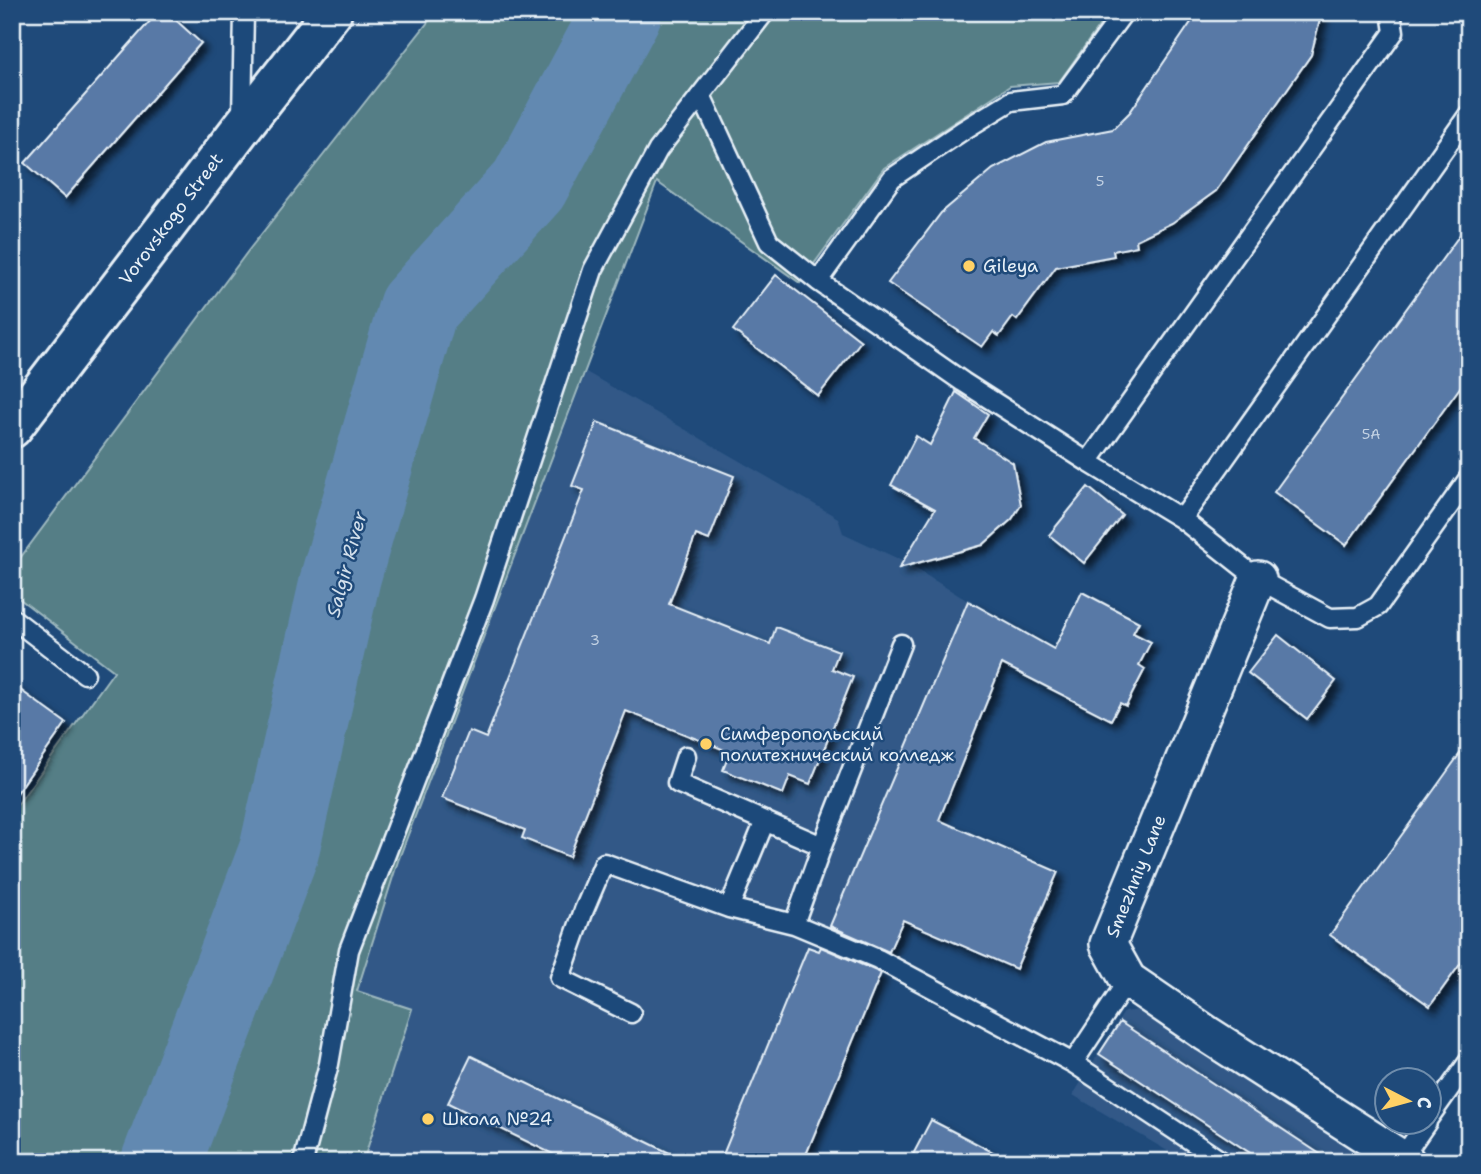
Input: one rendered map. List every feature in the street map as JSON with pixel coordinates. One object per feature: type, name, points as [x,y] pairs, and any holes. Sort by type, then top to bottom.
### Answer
[{"type":"main road","name":"Vorovskogo Street","points":[[12,428],[332,12]]},
{"type":"street","name":"Smezhniy Lane","points":[[1258,579],[1108,944],[1128,980],[1404,1160]]},
{"type":"lane","points":[[242,127],[244,12]]},
{"type":"lane","points":[[303,1162],[328,1064],[349,950],[484,599],[593,270],[657,150],[765,12]]},
{"type":"lane","points":[[818,281],[892,178],[1011,101],[1063,95],[1124,12]]},
{"type":"lane","points":[[1088,462],[1394,32],[1391,12]]},
{"type":"lane","points":[[701,95],[769,242],[818,281],[963,382],[1182,519],[1258,579],[1330,618],[1358,617],[1378,606],[1469,478]]},
{"type":"lane","points":[[1182,519],[1469,114]]},
{"type":"lane","points":[[12,618],[85,674]]},
{"type":"lane","points":[[794,924],[901,644]]},
{"type":"lane","points":[[686,756],[677,783],[822,846]]},
{"type":"lane","points":[[729,908],[765,821]]},
{"type":"lane","points":[[631,1013],[560,978],[604,863],[729,908],[794,924],[878,959],[1073,1063],[1223,1162]]},
{"type":"lane","points":[[1073,1063],[1128,980]]},
{"type":"lane","points":[[1442,1100],[1469,1061]]},
{"type":"lane","points":[[1404,1160],[1418,1136]]},
{"type":"shaded area","name":"Симферопольский политехнический колледж","points":[[586,372],[838,518],[843,533],[903,561],[1016,628],[805,1162],[363,1162],[412,1009],[357,991],[398,861]]},
{"type":"shaded area","points":[[1146,1009],[1376,1162],[1186,1162],[1073,1095],[1124,1012]]},
{"type":"green space","points":[[436,12],[1109,12],[1059,82],[1010,86],[884,168],[800,283],[657,182],[398,861],[357,991],[412,1009],[363,1162],[12,1162],[12,812],[114,671],[12,593],[12,569],[248,251]]},
{"type":"building","points":[[158,12],[167,12],[201,43],[65,198],[25,163]]},
{"type":"building","points":[[1198,12],[1322,12],[1311,55],[1216,191],[1172,223],[1136,240],[1137,246],[1113,251],[1114,256],[1056,267],[1017,320],[1013,317],[999,336],[993,332],[982,347],[888,283],[941,213],[993,169],[1046,142],[1113,129],[1130,112]]},
{"type":"building","points":[[1469,222],[1469,375],[1346,545],[1274,492]]},
{"type":"building","points":[[776,275],[861,341],[818,396],[733,330]]},
{"type":"building","points":[[956,392],[988,414],[974,438],[1013,463],[1021,505],[1012,519],[983,545],[899,568],[935,509],[891,485],[916,436],[930,445]]},
{"type":"building","points":[[597,422],[734,476],[709,540],[696,535],[669,604],[770,644],[776,627],[839,651],[832,669],[853,677],[810,784],[790,776],[783,794],[723,770],[730,752],[626,711],[569,857],[522,838],[525,830],[442,798],[469,731],[486,738],[584,490],[572,486]]},
{"type":"building","points":[[1088,487],[1122,515],[1084,563],[1049,535]]},
{"type":"building","points":[[1082,592],[1139,622],[1133,633],[1151,642],[1139,665],[1145,669],[1126,706],[1120,703],[1111,720],[1002,664],[939,820],[1058,872],[1016,969],[903,920],[889,952],[830,926],[968,601],[1054,649]]},
{"type":"building","points":[[1278,635],[1336,681],[1307,719],[1248,673]]},
{"type":"building","points":[[12,684],[66,723],[12,800]]},
{"type":"building","points":[[1469,741],[1469,952],[1430,1006],[1330,935]]},
{"type":"building","points":[[808,947],[819,951],[821,947],[881,973],[803,1162],[720,1162]]},
{"type":"building","points":[[1120,1022],[1332,1162],[1264,1162],[1099,1054]]},
{"type":"building","points":[[471,1056],[688,1162],[569,1162],[448,1103]]},
{"type":"building","points":[[931,1120],[1012,1162],[909,1162]]},
{"type":"waterway","name":"Salgir River","points":[[161,1162],[279,851],[341,576],[418,308],[529,185],[622,12]]},
{"type":"place","name":"Gileya","points":[[969,266]]},
{"type":"place","name":"Симферопольский политехнический колледж","points":[[706,744]]},
{"type":"place","name":"Школа №24","points":[[428,1119]]}]
